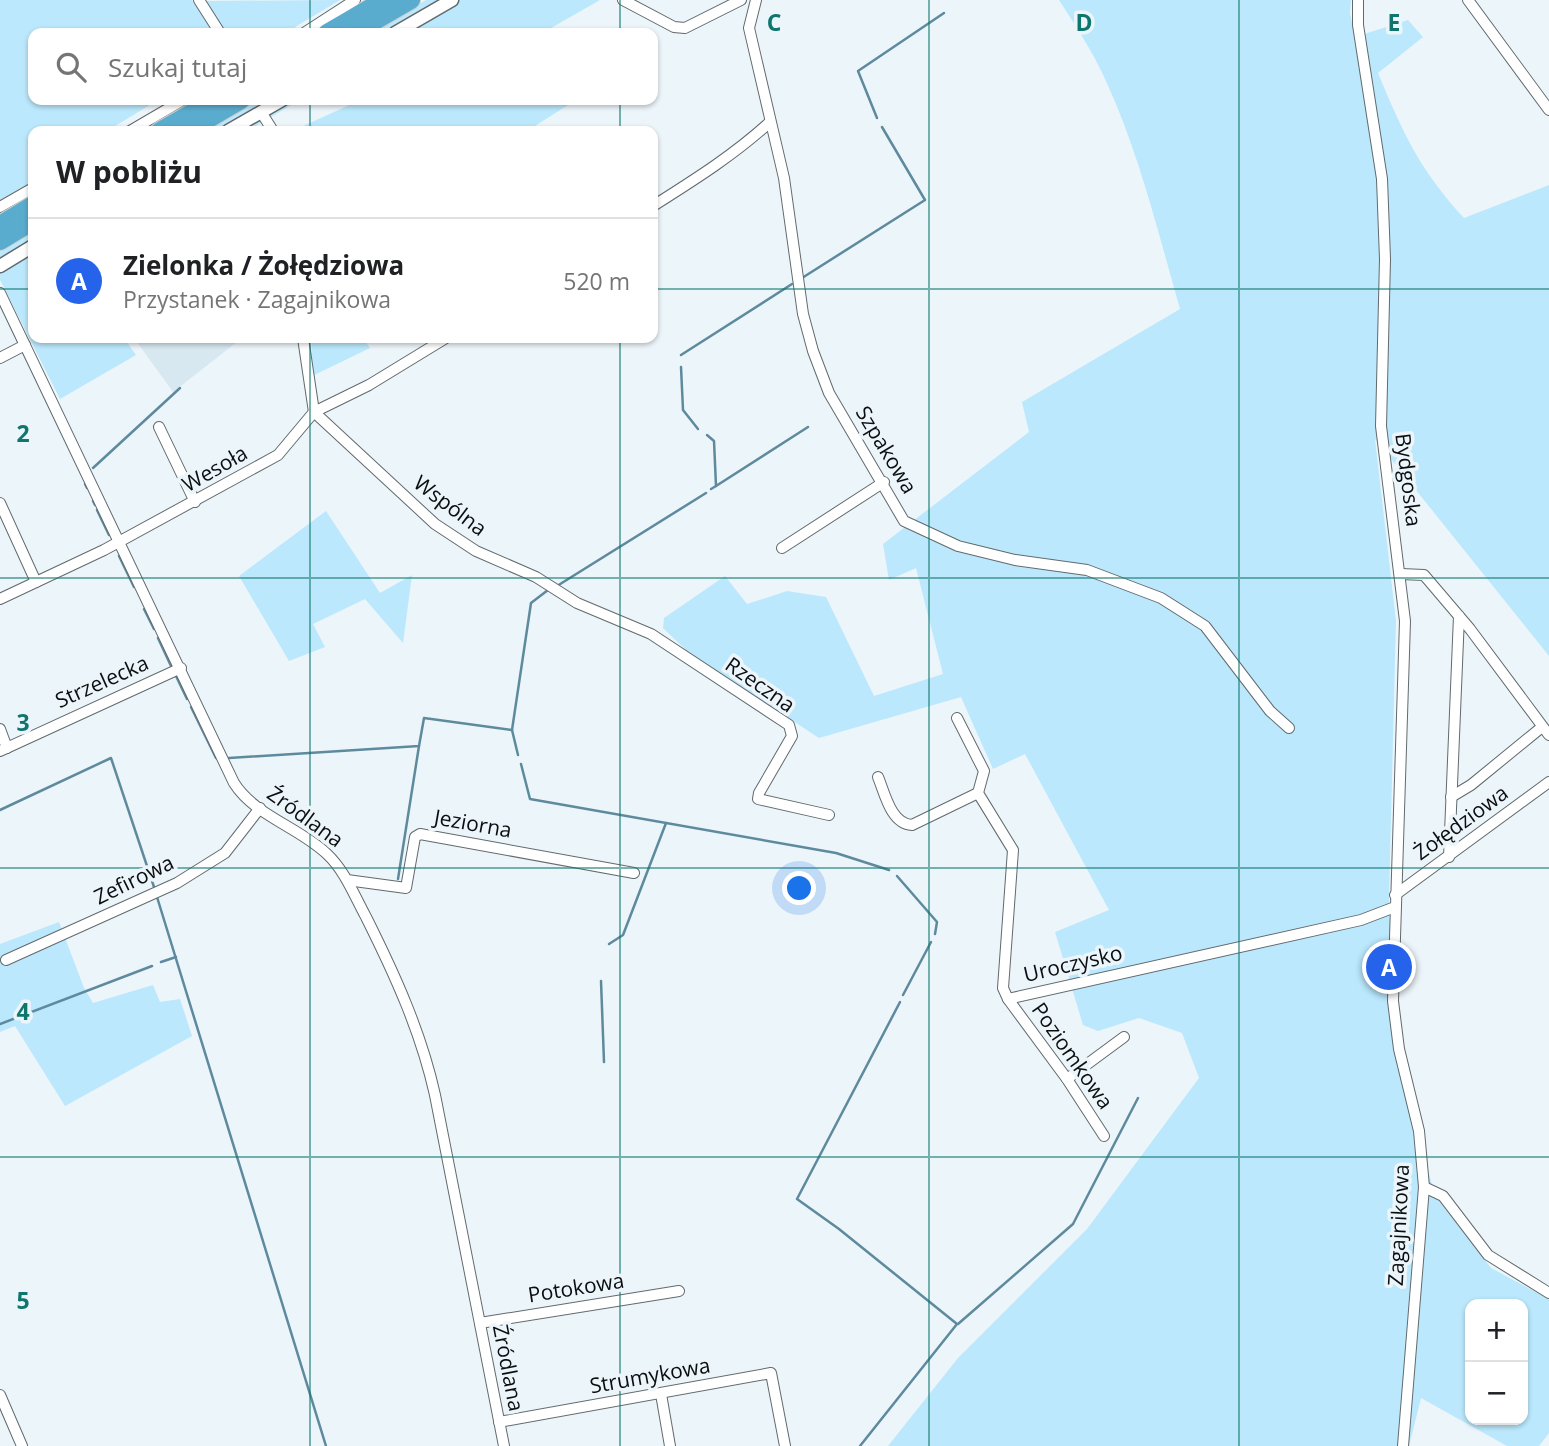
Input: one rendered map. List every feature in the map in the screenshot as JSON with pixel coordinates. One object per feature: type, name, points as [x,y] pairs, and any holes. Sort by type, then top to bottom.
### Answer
[{"type":"highway","points":[[336,28],[384,0]]},
{"type":"highway","points":[[363,28],[411,0]]},
{"type":"highway","points":[[169,126],[205,105]]},
{"type":"highway","points":[[197,126],[232,105]]},
{"type":"highway","points":[[0,225],[28,208]]},
{"type":"highway","points":[[0,241],[28,224]]},
{"type":"street","points":[[199,0],[217,28]]},
{"type":"street","points":[[312,28],[355,0]]},
{"type":"street","points":[[404,28],[452,0]]},
{"type":"street","points":[[623,0],[674,27],[685,28],[741,0]]},
{"type":"street","name":"Szpakowa","points":[[756,0],[749,27],[784,178],[803,314],[813,351],[829,393],[884,482],[904,521],[958,546],[1087,570],[1133,586],[1173,605],[1210,633],[1270,711],[1289,728]]},
{"type":"street","name":"Bydgoska","points":[[1358,0],[1358,25],[1382,179],[1385,258],[1381,426],[1405,621],[1393,965]]},
{"type":"street","points":[[1468,0],[1549,110]]},
{"type":"street","points":[[139,126],[174,105]]},
{"type":"street","points":[[237,126],[273,105]]},
{"type":"street","points":[[261,112],[270,126]]},
{"type":"street","points":[[658,203],[687,187],[747,143],[770,122]]},
{"type":"street","points":[[0,207],[28,191]]},
{"type":"street","points":[[0,266],[28,249]]},
{"type":"street","name":"Źródlana","points":[[0,293],[234,783],[260,808],[318,846],[347,880],[423,1044],[504,1446]]},
{"type":"street","points":[[304,343],[314,412],[369,385],[438,343]]},
{"type":"street","points":[[0,358],[25,345]]},
{"type":"street","name":"Wesoła","points":[[0,599],[120,541],[278,455],[314,412]]},
{"type":"street","name":"Wspólna","points":[[314,412],[385,480],[457,541],[536,578],[577,603],[651,634]]},
{"type":"street","points":[[159,427],[195,502]]},
{"type":"street","points":[[782,548],[884,482]]},
{"type":"street","points":[[0,503],[36,582]]},
{"type":"street","points":[[1401,574],[1424,575],[1459,616],[1546,731],[1451,797]]},
{"type":"street","points":[[1449,857],[1459,616]]},
{"type":"street","name":"Rzeczna","points":[[651,634],[789,725],[792,736],[758,799],[829,815]]},
{"type":"street","name":"Strzelecka","points":[[3,749],[181,668]]},
{"type":"street","points":[[878,777],[896,818],[905,825],[919,822],[978,793],[984,771],[957,719]]},
{"type":"street","points":[[0,729],[3,749]]},
{"type":"street","name":"Żołędziowa","points":[[1395,895],[1549,782]]},
{"type":"street","name":"Uroczysko","points":[[978,793],[1013,850],[1003,988],[1008,999],[1361,920],[1395,907]]},
{"type":"street","name":"Zefirowa","points":[[6,960],[177,883],[225,853],[260,808]]},
{"type":"street","name":"Jeziorna","points":[[347,880],[406,888],[415,837],[420,834],[635,873]]},
{"type":"street","name":"Zagajnikowa","points":[[1393,965],[1396,1034],[1419,1131],[1424,1187],[1403,1446]]},
{"type":"street","name":"Poziomkowa","points":[[1008,999],[1067,1079],[1104,1136]]},
{"type":"street","points":[[1067,1079],[1124,1037]]},
{"type":"street","points":[[1424,1187],[1443,1196],[1488,1255],[1549,1293]]},
{"type":"street","name":"Potokowa","points":[[480,1323],[679,1291]]},
{"type":"street","name":"Strumykowa","points":[[499,1422],[771,1373],[785,1446]]},
{"type":"street","points":[[661,1394],[670,1446]]},
{"type":"street","points":[[0,1395],[22,1446]]},
{"type":"shaded area","points":[[0,0],[192,0],[211,28],[28,28],[28,105],[150,105],[115,126],[28,126],[28,184],[0,201]]},
{"type":"shaded area","points":[[340,0],[296,28],[221,28],[205,1]]},
{"type":"shaded area","points":[[426,0],[600,0],[551,28],[378,28]]},
{"type":"shaded area","points":[[1059,0],[1351,0],[1350,13],[1355,37],[1408,20],[1423,37],[1378,73],[1414,150],[1435,183],[1464,218],[1549,185],[1549,656],[1375,439],[1396,621],[1389,898],[1395,1048],[1435,1196],[1491,1268],[1549,1299],[1549,1433],[1539,1446],[1507,1446],[1469,1425],[1528,1425],[1528,1299],[1465,1299],[1465,1423],[1421,1398],[1409,1446],[888,1446],[958,1358],[1087,1229],[1199,1078],[1182,1033],[1139,1018],[1098,1031],[1083,1025],[1055,932],[1109,910],[1025,754],[993,769],[961,697],[819,738],[687,651],[663,628],[664,618],[725,576],[747,604],[787,591],[826,597],[874,696],[943,674],[916,568],[889,580],[883,544],[1029,432],[1022,402],[1180,309],[1128,135],[1084,39]]},
{"type":"shaded area","points":[[246,105],[291,105],[256,126],[209,126]]},
{"type":"shaded area","points":[[350,105],[568,105],[535,126],[303,126]]},
{"type":"shaded area","points":[[28,232],[28,336],[0,280],[0,249]]},
{"type":"shaded area","points":[[32,343],[128,343],[136,355],[60,399]]},
{"type":"shaded area","points":[[138,343],[236,343],[173,392]]},
{"type":"shaded area","points":[[312,343],[366,343],[370,348],[310,377]]},
{"type":"shaded area","points":[[326,511],[380,593],[412,575],[403,643],[365,599],[313,624],[325,647],[289,661],[239,576]]},
{"type":"shaded area","points":[[59,922],[84,988],[93,1003],[153,985],[160,1002],[180,999],[192,1036],[65,1106],[15,1026],[0,1032],[0,944]]},
{"type":"waterway","points":[[877,118],[858,71],[944,13]]},
{"type":"waterway","points":[[802,278],[925,200],[882,127]]},
{"type":"waterway","points":[[681,355],[792,284]]},
{"type":"waterway","points":[[681,367],[683,410],[698,429]]},
{"type":"waterway","points":[[93,468],[180,388]]},
{"type":"waterway","points":[[716,486],[808,427]]},
{"type":"waterway","points":[[707,435],[714,441],[716,486],[711,489]]},
{"type":"waterway","points":[[85,484],[87,488]]},
{"type":"waterway","points":[[557,586],[706,493]]},
{"type":"waterway","points":[[93,501],[95,505]]},
{"type":"waterway","points":[[97,510],[109,535]]},
{"type":"waterway","points":[[119,556],[134,587]]},
{"type":"waterway","points":[[518,755],[512,730],[531,603],[548,590]]},
{"type":"waterway","points":[[144,609],[154,629]]},
{"type":"waterway","points":[[158,638],[171,666]]},
{"type":"waterway","points":[[176,676],[187,699]]},
{"type":"waterway","points":[[191,707],[216,758]]},
{"type":"waterway","points":[[229,758],[419,746],[424,718],[512,730]]},
{"type":"waterway","points":[[398,879],[419,746]]},
{"type":"waterway","points":[[0,810],[111,758],[154,887]]},
{"type":"waterway","points":[[521,764],[530,799],[836,853],[889,870]]},
{"type":"waterway","points":[[609,944],[623,935],[666,823]]},
{"type":"waterway","points":[[897,876],[937,922],[935,934]]},
{"type":"waterway","points":[[157,897],[326,1446]]},
{"type":"waterway","points":[[903,995],[931,942]]},
{"type":"waterway","points":[[161,962],[176,957]]},
{"type":"waterway","points":[[0,1024],[152,966]]},
{"type":"waterway","points":[[601,981],[604,1062]]},
{"type":"waterway","points":[[860,1446],[957,1324],[839,1229],[797,1199],[900,1002]]},
{"type":"waterway","points":[[958,1324],[1073,1224],[1138,1098]]},
{"type":"place","name":"Zielonka / Żołędziowa","points":[[1389,967]]}]
